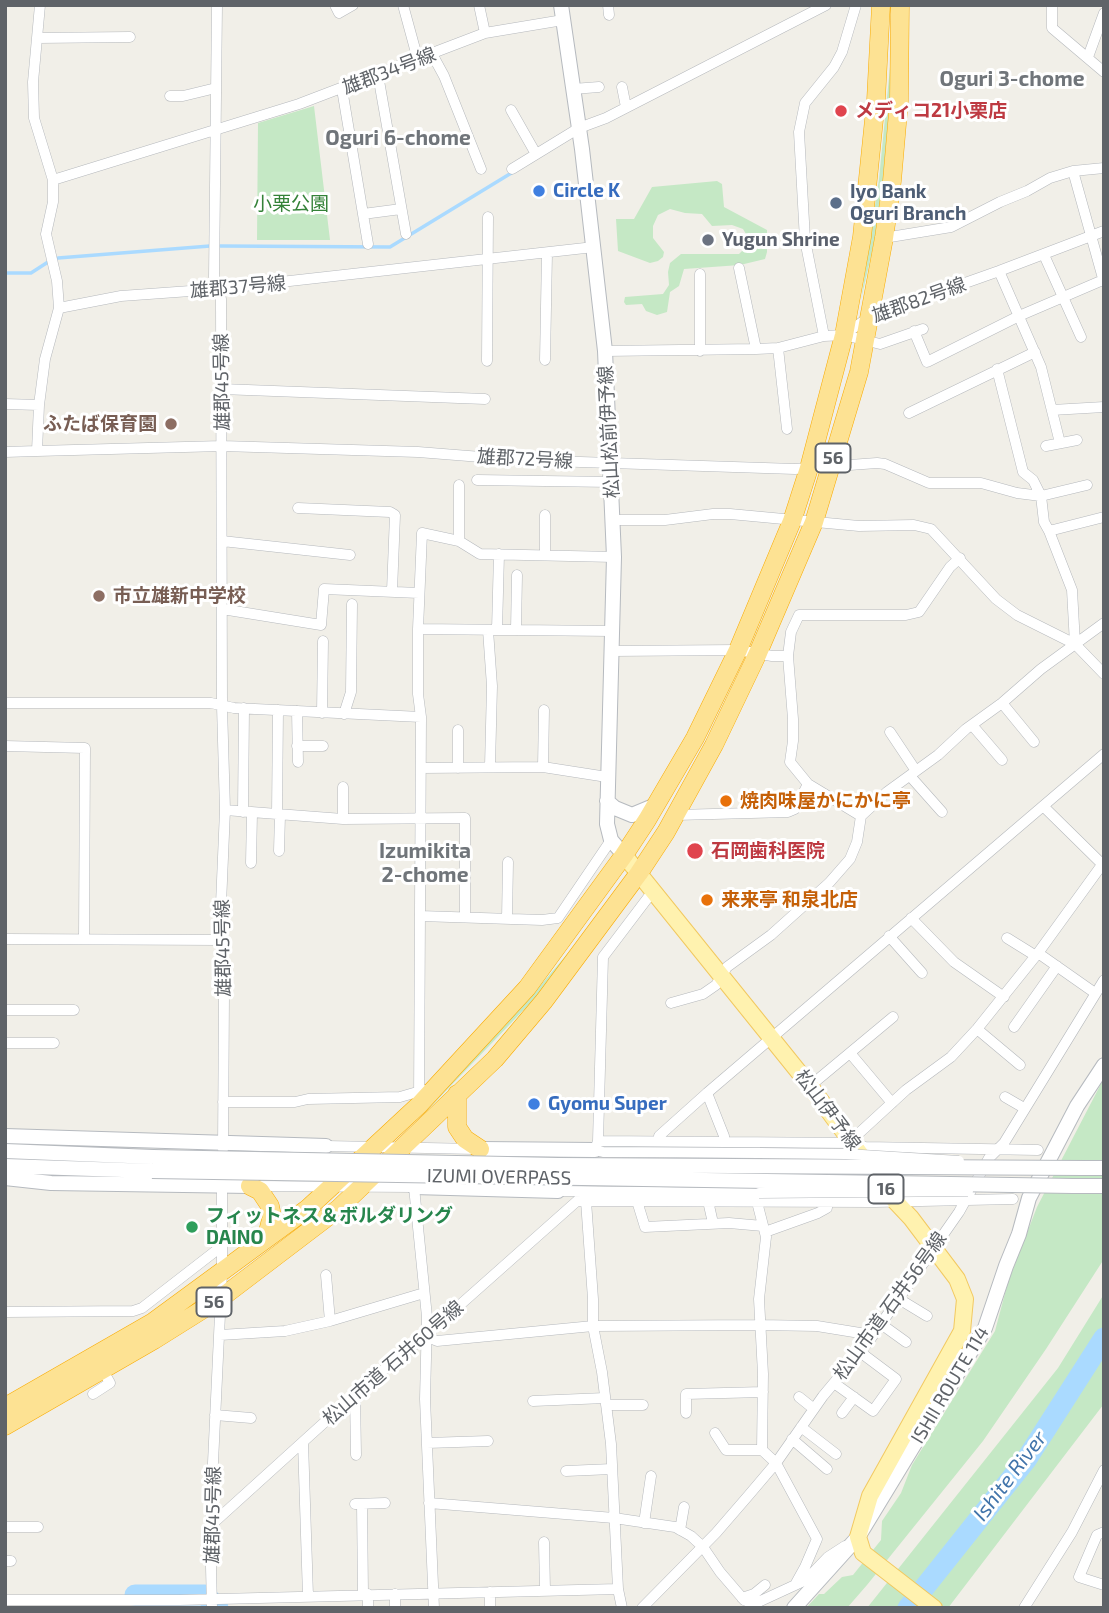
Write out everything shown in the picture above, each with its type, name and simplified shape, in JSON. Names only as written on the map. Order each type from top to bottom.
[{"type":"highway","name":"56","points":[[5,1426],[98,1363],[266,1239],[333,1185],[373,1147],[419,1098],[440,1082],[527,988],[624,855],[656,806],[695,738],[738,650],[792,521],[809,468],[844,335],[862,237],[880,54],[881,5]]},
{"type":"highway","name":"56","points":[[5,1407],[98,1363],[220,1298],[338,1209],[495,1059],[544,1001],[639,873],[676,815],[714,745],[758,653],[814,522],[831,467],[846,408],[859,372],[884,238],[899,101],[900,5]]},
{"type":"highway","points":[[457,1094],[457,1127],[465,1139],[480,1149]]},
{"type":"highway","points":[[250,1186],[260,1191],[270,1206],[272,1216],[266,1239]]},
{"type":"main road","name":"松山伊予線","points":[[624,855],[810,1086],[957,1279],[965,1299],[962,1331],[870,1496],[858,1537]]},
{"type":"main road","points":[[858,1537],[863,1553],[934,1608]]},
{"type":"street","points":[[5,452],[37,451],[45,359],[59,308],[57,281],[46,234],[53,202],[53,180],[34,118],[40,5]]},
{"type":"street","name":"雄郡45号線","points":[[212,1603],[210,1527],[222,1272],[221,892],[225,810],[222,706],[221,299],[214,278],[217,5]]},
{"type":"street","points":[[335,5],[339,13],[353,5]]},
{"type":"street","points":[[403,5],[418,60]]},
{"type":"street","points":[[480,5],[485,33]]},
{"type":"street","points":[[802,5],[810,13]]},
{"type":"street","points":[[512,169],[579,128],[589,126],[826,5]]},
{"type":"street","points":[[824,337],[805,240],[799,132],[805,103],[834,67],[842,51],[856,5]]},
{"type":"street","points":[[1052,5],[1052,27],[1104,72]]},
{"type":"street","name":"雄郡34号線","points":[[53,180],[342,89],[485,33],[562,12]]},
{"type":"street","name":"松山松前伊予線","points":[[562,12],[579,128],[605,351],[614,557],[607,777],[607,824],[611,840]]},
{"type":"street","points":[[1088,57],[1104,13]]},
{"type":"street","points":[[37,38],[130,37]]},
{"type":"street","points":[[432,54],[444,76],[481,169]]},
{"type":"street","points":[[377,75],[406,234]]},
{"type":"street","points":[[573,89],[599,86]]},
{"type":"street","points":[[622,86],[626,107]]},
{"type":"street","points":[[170,96],[183,96],[216,88]]},
{"type":"street","points":[[342,89],[368,244]]},
{"type":"street","points":[[511,110],[536,154]]},
{"type":"street","points":[[884,238],[951,227],[1050,178],[1073,171],[1104,168]]},
{"type":"street","points":[[605,351],[778,348],[844,335],[863,342],[880,344],[918,330],[927,362],[1019,316],[1103,281],[1073,171]]},
{"type":"street","points":[[363,214],[401,209]]},
{"type":"street","points":[[487,361],[490,260],[488,217]]},
{"type":"street","name":"雄郡82号線","points":[[844,335],[869,317],[1104,231]]},
{"type":"street","name":"雄郡37号線","points":[[59,308],[121,296],[218,289],[594,247]]},
{"type":"street","points":[[545,359],[547,253]]},
{"type":"street","points":[[1044,255],[1081,337]]},
{"type":"street","points":[[739,268],[755,349]]},
{"type":"street","points":[[999,271],[1035,352],[1060,443]]},
{"type":"street","points":[[700,274],[700,351]]},
{"type":"street","points":[[778,348],[788,429]]},
{"type":"street","points":[[909,413],[1035,352]]},
{"type":"street","points":[[997,369],[1023,472],[1033,480],[1041,496],[1044,522],[1072,590],[1075,644]]},
{"type":"street","points":[[221,389],[485,399]]},
{"type":"street","points":[[5,404],[39,405]]},
{"type":"street","points":[[1052,410],[1104,407]]},
{"type":"street","points":[[1046,446],[1077,440]]},
{"type":"street","name":"雄郡72号線","points":[[37,451],[222,446],[405,451],[519,460],[715,467],[809,468],[885,464],[929,482],[981,483],[1017,493],[1041,496]]},
{"type":"street","points":[[477,480],[611,482]]},
{"type":"street","points":[[458,485],[459,541]]},
{"type":"street","points":[[1041,496],[1087,485]]},
{"type":"street","points":[[298,508],[390,512],[395,515],[392,592]]},
{"type":"street","points":[[613,520],[665,520],[713,514],[859,526],[914,525],[931,529],[996,599],[1045,631],[1075,644],[1104,674]]},
{"type":"street","points":[[545,515],[545,555]]},
{"type":"street","points":[[1049,531],[1104,517]]},
{"type":"street","points":[[404,1094],[419,1098],[421,1075],[421,717],[418,694],[418,629],[422,533],[459,541],[480,554],[614,557]]},
{"type":"street","points":[[222,541],[350,555]]},
{"type":"street","points":[[490,766],[493,630],[499,554]]},
{"type":"street","points":[[861,816],[808,784],[790,762],[793,741],[788,656],[791,632],[799,615],[906,615],[919,612],[950,567],[960,558]]},
{"type":"street","points":[[516,630],[517,575]]},
{"type":"street","points":[[222,609],[321,625],[324,589],[419,593]]},
{"type":"street","points":[[344,714],[351,692],[352,604]]},
{"type":"street","points":[[671,1003],[703,994],[716,985],[730,964],[771,935],[830,883],[850,859],[857,842],[861,816],[887,792],[1002,704],[1041,669],[1104,623]]},
{"type":"street","points":[[418,629],[612,631]]},
{"type":"street","points":[[322,713],[323,641]]},
{"type":"street","points":[[611,651],[738,650],[788,656]]},
{"type":"street","points":[[5,703],[211,703],[244,708],[421,717]]},
{"type":"street","points":[[1002,704],[1034,742]]},
{"type":"street","points":[[244,708],[251,863]]},
{"type":"street","points":[[278,710],[279,851]]},
{"type":"street","points":[[542,767],[544,710]]},
{"type":"street","points":[[298,711],[298,762]]},
{"type":"street","points":[[972,725],[1002,760]]},
{"type":"street","points":[[458,730],[458,768]]},
{"type":"street","points":[[890,732],[913,774],[942,812]]},
{"type":"street","points":[[5,746],[85,748],[84,938]]},
{"type":"street","points":[[298,746],[323,746]]},
{"type":"street","points":[[659,1141],[659,1136],[707,1093],[1104,754]]},
{"type":"street","points":[[421,768],[542,767],[607,777]]},
{"type":"street","points":[[676,815],[788,812],[795,809],[808,784]]},
{"type":"street","points":[[343,788],[343,819]]},
{"type":"street","points":[[607,801],[615,808],[632,814],[656,806]]},
{"type":"street","points":[[853,1143],[857,1135],[906,1090],[951,1057],[977,1030],[1102,867],[1043,806]]},
{"type":"street","points":[[225,810],[343,819],[465,818],[465,917]]},
{"type":"street","points":[[420,916],[558,918],[611,840],[624,855]]},
{"type":"street","points":[[507,919],[508,862]]},
{"type":"street","points":[[653,891],[603,957],[596,1145],[603,1152],[846,1154],[966,1161],[998,1168]]},
{"type":"street","points":[[911,918],[954,962],[1004,997]]},
{"type":"street","points":[[889,936],[922,973]]},
{"type":"street","points":[[1007,938],[1057,966],[1095,993]]},
{"type":"street","points":[[5,939],[222,940]]},
{"type":"street","points":[[1014,1027],[1057,966]]},
{"type":"street","name":"松山市道 石井56号線","points":[[642,1608],[703,1547],[776,1463],[814,1409],[869,1341],[959,1212],[989,1158],[1000,1149],[1104,980]]},
{"type":"street","points":[[5,1010],[60,1005],[74,1010]]},
{"type":"street","points":[[810,1086],[893,1017]]},
{"type":"street","points":[[977,1030],[1020,1065]]},
{"type":"street","points":[[5,1043],[18,1038],[54,1043]]},
{"type":"street","points":[[850,1053],[892,1103]]},
{"type":"street","name":"ISHII ROUTE 114","points":[[794,1608],[858,1537],[985,1328],[1019,1234],[1028,1198],[1077,1106],[1104,1065]]},
{"type":"street","points":[[223,1102],[400,1097],[421,1075]]},
{"type":"street","points":[[707,1093],[724,1142]]},
{"type":"street","points":[[1005,1097],[1024,1108]]},
{"type":"street","points":[[5,1136],[402,1148],[480,1149],[659,1141],[853,1143],[865,1147],[1038,1150]]},
{"type":"street","points":[[774,1142],[774,1202]]},
{"type":"street","points":[[5,1151],[153,1164]]},
{"type":"street","points":[[5,1166],[153,1164]]},
{"type":"street","name":"IZUMI OVERPASS","points":[[153,1164],[846,1175]]},
{"type":"street","points":[[846,1175],[998,1168],[1104,1168]]},
{"type":"street","points":[[846,1175],[1021,1186],[1104,1186]]},
{"type":"street","points":[[5,1178],[51,1183],[333,1185],[558,1191],[758,1198],[774,1202],[1013,1199]]},
{"type":"street","points":[[622,1608],[618,1589],[606,1401],[593,1326],[593,1299],[581,1201],[708,1201],[994,1190],[1021,1186]]},
{"type":"street","points":[[414,1187],[427,1317],[427,1443],[435,1608]]},
{"type":"street","points":[[758,1198],[765,1250],[759,1325],[763,1392],[762,1450]]},
{"type":"street","name":"松山市道 石井60号線","points":[[210,1527],[355,1395],[581,1201]]},
{"type":"street","points":[[637,1201],[645,1227],[713,1223],[764,1229],[818,1213],[827,1208],[827,1202]]},
{"type":"street","points":[[708,1201],[713,1223]]},
{"type":"street","points":[[5,1312],[133,1311],[142,1308],[222,1246]]},
{"type":"street","points":[[326,1275],[330,1321]]},
{"type":"street","points":[[220,1335],[285,1331],[330,1321],[424,1293]]},
{"type":"street","points":[[899,1298],[927,1316]]},
{"type":"street","points":[[881,1324],[906,1342]]},
{"type":"street","points":[[425,1336],[437,1341],[593,1326],[759,1325],[817,1326],[860,1333],[869,1341]]},
{"type":"street","points":[[834,1383],[873,1411],[896,1379],[860,1352]]},
{"type":"street","points":[[93,1394],[110,1383],[98,1363]]},
{"type":"street","points":[[686,1413],[686,1394],[763,1392]]},
{"type":"street","points":[[355,1395],[356,1455]]},
{"type":"street","points":[[799,1397],[814,1409]]},
{"type":"street","points":[[842,1413],[854,1397]]},
{"type":"street","points":[[533,1401],[606,1401],[643,1405]]},
{"type":"street","points":[[215,1415],[251,1418]]},
{"type":"street","points":[[801,1427],[836,1454]]},
{"type":"street","points":[[715,1433],[726,1450],[762,1450],[776,1463],[817,1539],[794,1585]]},
{"type":"street","points":[[792,1439],[827,1469]]},
{"type":"street","points":[[427,1443],[488,1441]]},
{"type":"street","points":[[303,1442],[308,1596]]},
{"type":"street","points":[[566,1471],[612,1469]]},
{"type":"street","points":[[1024,1608],[1072,1532],[1104,1469]]},
{"type":"street","points":[[644,1523],[651,1476]]},
{"type":"street","points":[[1093,1493],[1104,1491]]},
{"type":"street","points":[[368,1608],[358,1504],[385,1503]]},
{"type":"street","points":[[429,1503],[614,1518],[675,1527],[703,1547],[742,1598],[754,1604],[806,1580],[828,1558],[858,1537]]},
{"type":"street","points":[[680,1530],[684,1507]]},
{"type":"street","points":[[5,1527],[38,1527]]},
{"type":"street","points":[[1104,1532],[1097,1535],[1079,1577],[1104,1585]]},
{"type":"street","points":[[544,1542],[545,1590]]},
{"type":"street","points":[[742,1598],[765,1586]]},
{"type":"street","points":[[16,1603],[212,1603],[365,1594],[618,1589]]},
{"type":"street","points":[[490,1592],[490,1608]]},
{"type":"street","points":[[396,1594],[396,1608]]},
{"type":"green space","points":[[893,5],[890,101],[883,179],[875,238],[861,300],[879,179]]},
{"type":"green space","name":"小栗公園","points":[[314,106],[330,240],[257,240],[258,123]]},
{"type":"green space","points":[[717,181],[722,184],[724,207],[767,230],[765,259],[740,265],[684,269],[679,286],[670,292],[667,312],[657,315],[646,311],[642,304],[626,305],[625,297],[663,294],[669,285],[670,263],[681,254],[739,254],[743,250],[746,234],[743,229],[732,225],[712,226],[702,214],[670,209],[658,215],[653,226],[653,238],[664,252],[663,257],[650,263],[618,251],[616,219],[634,219],[652,187]]},
{"type":"green space","points":[[580,939],[536,997],[419,1119],[533,994]]},
{"type":"green space","points":[[1104,1078],[1104,1259],[983,1441],[867,1585],[847,1608],[806,1608],[819,1594],[824,1594],[842,1577],[853,1575],[881,1540],[882,1521],[901,1493],[912,1465],[995,1331],[1008,1282],[1037,1207]]},
{"type":"green space","points":[[1104,1294],[1104,1404],[948,1608],[867,1608],[1058,1368]]},
{"type":"waterway","points":[[220,246],[390,247],[513,172]]},
{"type":"waterway","points":[[58,258],[210,246]]},
{"type":"waterway","points":[[5,273],[31,273],[48,262]]},
{"type":"waterway","name":"Ishite River","points":[[908,1608],[1026,1460],[1104,1338]]},
{"type":"waterway","points":[[135,1595],[205,1595],[218,1608]]},
{"type":"place","name":"メディコ21小栗店","points":[[841,111]]},
{"type":"place","name":"Circle K","points":[[539,191]]},
{"type":"place","name":"Iyo Bank Oguri Branch","points":[[836,203]]},
{"type":"place","name":"Yugun Shrine","points":[[708,240]]},
{"type":"place","name":"ふたば保育園","points":[[171,424]]},
{"type":"place","name":"市立雄新中学校","points":[[99,596]]},
{"type":"place","name":"焼肉味屋かにかに亭","points":[[726,801]]},
{"type":"place","name":"石岡歯科医院","points":[[695,851]]},
{"type":"place","name":"来来亭 和泉北店","points":[[707,900]]},
{"type":"place","name":"Gyomu Super","points":[[534,1104]]},
{"type":"place","name":"フィットネス＆ボルダリング DAINO","points":[[192,1227]]},
{"type":"district","name":"Oguri 3-chome","points":[[1012,79]]},
{"type":"district","name":"Oguri 6-chome","points":[[398,138]]},
{"type":"district","name":"Izumikita 2-chome","points":[[425,863]]}]
